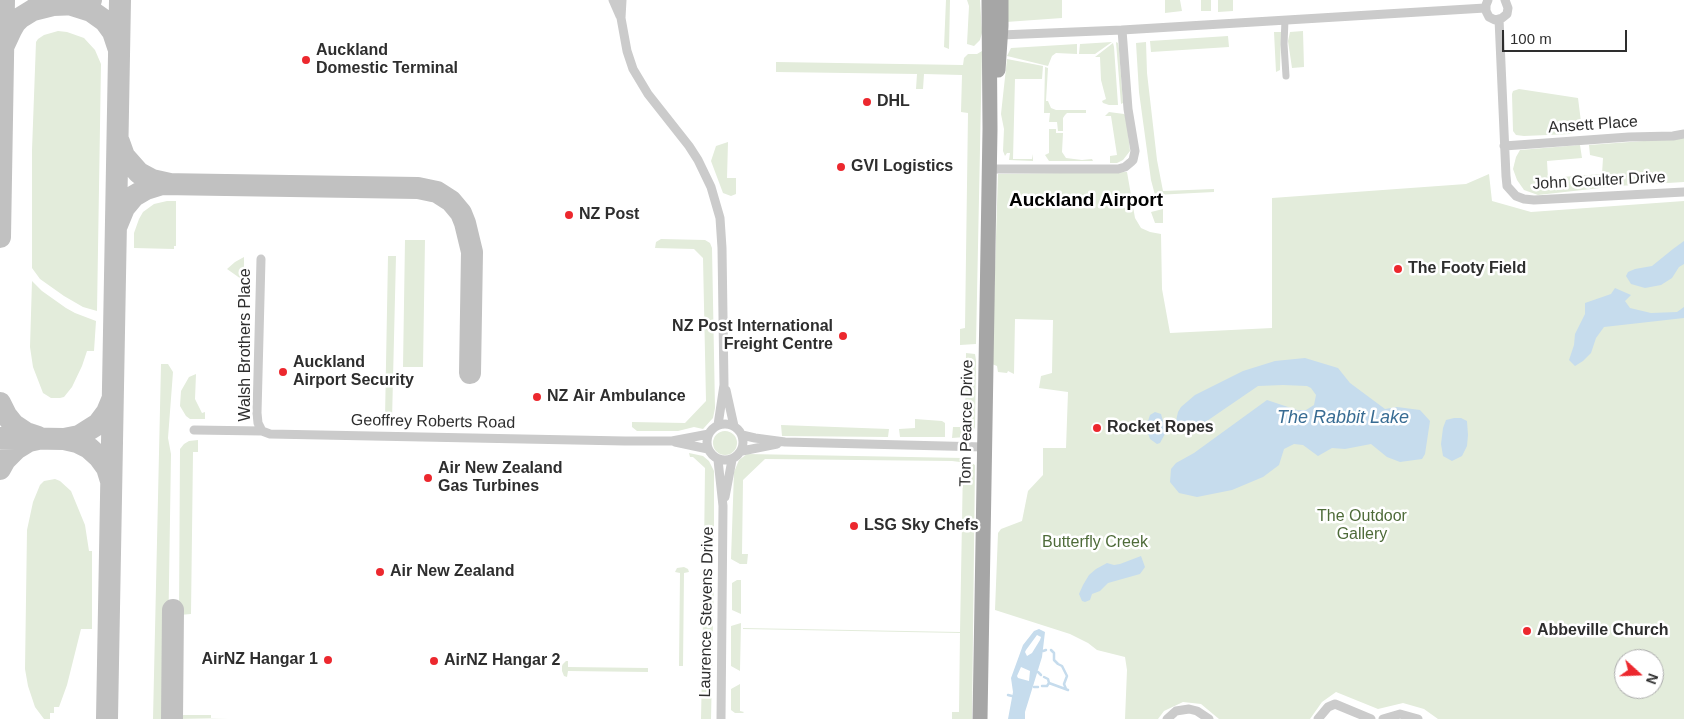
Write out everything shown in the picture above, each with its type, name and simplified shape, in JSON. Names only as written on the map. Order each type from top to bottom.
[{"type":"main road","name":"Tom Pearce Drive","points":[[980,719],[990,128],[988,0]]},
{"type":"main road","name":"Tom Pearce Drive","points":[[990,128],[1000,55],[1001,0]]},
{"type":"street","points":[[613,0],[621,18]]},
{"type":"street","points":[[622,0],[621,18],[627,51],[633,69],[648,94],[698,160],[711,187],[720,218],[724,385],[718,425],[709,434],[707,439],[708,449],[718,460],[725,461],[732,460],[742,451],[784,442]]},
{"type":"street","name":"John Goulter Drive","points":[[1505,0],[1508,4],[1508,11],[1499,20],[1504,146],[1508,186],[1516,196],[1534,200],[1684,192]]},
{"type":"street","points":[[1001,35],[1285,20],[1487,4],[1489,17],[1499,20]]},
{"type":"street","points":[[1285,20],[1286,76]]},
{"type":"street","points":[[989,169],[1118,170],[1125,168],[1131,162],[1135,151],[1128,109],[1122,30]]},
{"type":"street","name":"Ansett Place","points":[[1504,146],[1684,134]]},
{"type":"street","name":"Walsh Brothers Place","points":[[261,259],[257,413],[258,423],[262,431]]},
{"type":"street","points":[[724,385],[734,426],[742,435],[744,442],[742,451]]},
{"type":"street","points":[[718,425],[734,426]]},
{"type":"street","name":"Geoffrey Roberts Road","points":[[194,430],[262,431],[270,434],[672,441],[708,449]]},
{"type":"street","name":"Geoffrey Roberts Road","points":[[672,441],[709,434]]},
{"type":"street","points":[[742,435],[784,442],[984,447]]},
{"type":"street","name":"Laurence Stevens Drive","points":[[718,460],[723,506],[720,719]]},
{"type":"street","name":"Laurence Stevens Drive","points":[[723,506],[732,460]]},
{"type":"street","points":[[1318,719],[1328,707],[1334,704],[1371,719]]},
{"type":"street","points":[[1167,719],[1174,712],[1189,709],[1197,711],[1209,719]]},
{"type":"street","points":[[1383,719],[1400,714],[1418,719]]},
{"type":"green space","points":[[946,0],[950,0],[949,49],[944,47]]},
{"type":"green space","points":[[967,0],[980,0],[982,33],[980,40],[974,46],[967,44],[969,6]]},
{"type":"green space","points":[[1006,0],[1062,0],[1062,18],[1006,22]]},
{"type":"green space","points":[[1165,0],[1180,0],[1182,11],[1165,13]]},
{"type":"green space","points":[[1201,0],[1211,0],[1211,11],[1201,11]]},
{"type":"green space","points":[[1218,0],[1233,0],[1233,11],[1218,12]]},
{"type":"green space","points":[[58,31],[84,38],[95,50],[101,64],[97,311],[83,307],[64,296],[40,279],[32,268],[32,150],[36,42],[44,35]]},
{"type":"green space","points":[[1303,31],[1304,67],[1292,68],[1288,41],[1290,32]]},
{"type":"green space","points":[[1274,32],[1281,32],[1280,70],[1276,72]]},
{"type":"green space","points":[[1228,36],[1229,47],[1151,52],[1150,41]]},
{"type":"green space","points":[[1112,42],[1095,54],[1079,54],[1080,44]]},
{"type":"green space","points":[[1116,42],[1119,49],[1123,103],[1121,104]]},
{"type":"green space","points":[[1146,42],[1147,73],[1157,160],[1163,191],[1214,189],[1214,192],[1155,195],[1151,180],[1139,92],[1136,43]]},
{"type":"green space","points":[[1113,43],[1118,105],[1109,105],[1102,101],[1106,99],[1101,80],[1100,57],[1095,57]]},
{"type":"green space","points":[[1077,44],[1077,54],[1056,53],[1052,56],[1048,66],[1007,56],[1011,48]]},
{"type":"green space","points":[[982,51],[976,344],[960,345],[960,329],[965,328],[968,113],[961,112],[962,75],[924,74],[923,89],[916,89],[917,74],[776,72],[776,62],[963,65],[964,58],[968,54],[977,54]]},
{"type":"green space","points":[[1007,59],[1043,66],[1042,79],[1015,79],[1013,159],[1032,159],[1033,154],[1033,161],[1009,160],[1010,153],[1007,153],[1005,156],[1003,151],[1004,129],[1001,114]]},
{"type":"green space","points":[[1045,67],[1048,68],[1046,101],[1048,101],[1051,108],[1056,110],[1086,110],[1086,113],[1067,113],[1063,118],[1063,131],[1058,131],[1057,122],[1049,122],[1050,113],[1044,113]]},
{"type":"green space","points":[[1519,89],[1578,98],[1581,122],[1579,128],[1571,134],[1516,135],[1513,131],[1512,94],[1513,91]]},
{"type":"green space","points":[[1109,112],[1126,116],[1130,151],[1123,160],[1117,163],[1110,163],[1110,156],[1117,155],[1111,116],[1105,116]]},
{"type":"green space","points":[[1049,129],[1056,129],[1056,133],[1063,133],[1062,152],[1066,158],[1092,159],[1093,161],[1049,161],[1045,155],[1049,153]]},
{"type":"green space","points":[[1684,138],[1684,182],[1618,186],[1538,195],[1524,190],[1517,180],[1513,169],[1520,150],[1580,145],[1582,158],[1547,161],[1548,178],[1602,174],[1603,158],[1590,155],[1589,145]]},
{"type":"green space","points":[[728,142],[727,178],[736,178],[736,194],[731,196],[723,193],[711,161],[716,146]]},
{"type":"green space","points":[[1127,172],[1135,218],[1141,228],[1161,234],[1162,289],[1170,333],[1272,328],[1272,198],[1466,184],[1489,174],[1492,201],[1531,212],[1684,201],[1684,719],[1438,719],[1424,709],[1403,703],[1378,709],[1336,692],[1322,702],[1310,719],[1219,719],[1201,704],[1183,702],[1164,711],[1158,719],[1125,719],[1127,670],[1125,657],[1097,650],[1070,634],[995,610],[998,533],[1001,529],[1022,521],[1028,491],[1043,475],[1043,448],[1066,448],[1068,392],[1039,388],[1041,376],[1052,373],[1053,320],[1015,319],[1014,374],[1008,371],[1007,373],[998,372],[997,366],[992,364],[998,174]]},
{"type":"green space","points":[[176,201],[176,246],[174,246],[174,249],[134,248],[134,233],[143,212],[154,204]]},
{"type":"green space","points":[[1163,209],[1163,223],[1155,223],[1151,212]]},
{"type":"green space","points":[[661,239],[705,240],[710,243],[712,248],[715,408],[713,418],[703,429],[694,427],[678,431],[637,431],[632,427],[632,422],[685,423],[706,401],[703,258],[694,249],[655,248],[656,242]]},
{"type":"green space","points":[[405,240],[425,240],[423,367],[403,367]]},
{"type":"green space","points":[[388,256],[396,256],[392,420],[385,418]]},
{"type":"green space","points":[[244,257],[244,281],[227,269]]},
{"type":"green space","points":[[32,281],[42,291],[66,308],[96,321],[94,351],[87,351],[72,387],[64,397],[51,398],[43,393],[33,367],[30,347]]},
{"type":"green space","points":[[966,353],[975,354],[976,360],[975,427],[972,434],[965,437],[952,438],[953,427],[960,427],[965,421]]},
{"type":"green space","points":[[161,364],[168,364],[173,372],[168,438],[171,454],[167,719],[153,719]]},
{"type":"green space","points":[[196,374],[195,399],[202,413],[205,412],[205,419],[190,419],[180,406],[181,391],[189,377]]},
{"type":"green space","points":[[915,419],[942,421],[945,423],[945,437],[900,437],[899,429],[915,428]]},
{"type":"green space","points":[[781,425],[889,429],[888,437],[782,436]]},
{"type":"green space","points":[[725,431],[734,434],[737,443],[734,452],[725,455],[716,452],[713,443],[716,434]]},
{"type":"green space","points":[[198,440],[198,452],[193,452],[191,614],[179,615],[180,449],[189,441]]},
{"type":"green space","points":[[689,453],[703,456],[709,461],[714,471],[714,550],[704,551],[705,468],[693,457],[690,457]]},
{"type":"green space","points":[[747,454],[964,458],[975,465],[972,719],[952,719],[952,712],[959,712],[960,633],[743,629],[960,632],[963,465],[960,462],[952,461],[765,459],[743,480],[742,554],[748,554],[747,564],[740,564],[731,559],[734,472],[739,460]]},
{"type":"green space","points":[[55,479],[71,491],[85,525],[89,551],[92,551],[92,629],[81,629],[67,685],[59,707],[54,707],[54,713],[50,713],[50,719],[44,719],[35,707],[25,669],[27,530],[33,502],[40,485],[44,481]]},
{"type":"green space","points":[[684,567],[689,572],[684,573],[683,666],[679,666],[680,573],[675,572],[677,568]]},
{"type":"green space","points":[[709,567],[713,570],[714,577],[711,719],[701,719],[704,568]]},
{"type":"green space","points":[[741,580],[741,614],[732,610],[732,583]]},
{"type":"green space","points":[[741,623],[740,671],[731,666],[731,626]]},
{"type":"green space","points":[[568,661],[568,667],[648,668],[648,672],[568,671],[567,677],[564,676],[562,671],[562,665]]},
{"type":"green space","points":[[740,684],[740,711],[744,712],[735,713],[731,710],[731,689]]},
{"type":"green space","points":[[176,715],[211,715],[211,718],[229,718],[176,719]]},
{"type":"water","points":[[1684,241],[1684,264],[1679,267],[1672,278],[1661,285],[1645,288],[1631,284],[1626,276],[1628,272],[1652,266]]},
{"type":"water","points":[[1615,288],[1631,295],[1625,301],[1630,308],[1651,313],[1677,312],[1684,307],[1684,318],[1604,327],[1596,338],[1591,353],[1575,366],[1569,360],[1575,334],[1585,314],[1585,303],[1611,294]]},
{"type":"water","name":"The Rabbit Lake","points":[[1305,358],[1338,368],[1350,383],[1385,409],[1397,407],[1420,410],[1430,421],[1425,454],[1422,459],[1400,462],[1387,457],[1371,444],[1345,449],[1332,448],[1318,456],[1303,445],[1294,444],[1284,449],[1279,465],[1263,477],[1232,490],[1197,497],[1179,493],[1170,482],[1171,469],[1176,463],[1194,453],[1267,400],[1297,410],[1306,410],[1314,405],[1316,395],[1307,386],[1258,386],[1201,425],[1191,428],[1180,426],[1176,421],[1181,407],[1195,395],[1243,371],[1275,361]]},
{"type":"water","points":[[1155,412],[1161,414],[1166,432],[1160,443],[1157,444],[1150,439],[1146,427],[1150,415]]},
{"type":"water","points":[[1461,418],[1467,421],[1468,435],[1467,446],[1462,456],[1452,461],[1443,456],[1441,444],[1446,420]]},
{"type":"water","points":[[1141,556],[1145,567],[1140,574],[1108,583],[1100,591],[1092,594],[1090,600],[1082,601],[1079,594],[1089,575],[1096,569],[1107,563],[1120,564]]},
{"type":"water","points":[[1039,629],[1045,632],[1042,657],[1025,712],[1025,719],[1008,719],[1013,692],[1011,678],[1023,645],[1034,631]],"holes":[[[1037,635],[1041,637],[1040,640],[1032,653],[1027,656],[1025,652]],[[1021,667],[1030,671],[1029,681],[1018,678]]]},
{"type":"waterway","points":[[1051,650],[1054,653],[1054,660],[1062,666],[1067,676],[1064,684],[1066,689]]},
{"type":"waterway","points":[[1038,672],[1041,675]]},
{"type":"waterway","points":[[1044,677],[1048,679],[1049,683]]},
{"type":"waterway","points":[[1042,686],[1047,686],[1049,683],[1068,690]]},
{"type":"waterway","points":[[1008,695],[1012,696]]},
{"type":"taxiway","points":[[0,237],[4,0]]},
{"type":"taxiway","points":[[4,45],[15,23],[33,10],[53,5],[79,4],[91,0]]},
{"type":"taxiway","points":[[107,719],[120,0]]},
{"type":"taxiway","points":[[72,5],[91,11],[105,21],[113,32],[118,47]]},
{"type":"taxiway","points":[[119,142],[124,156],[139,173],[152,180],[170,184]]},
{"type":"taxiway","points":[[117,225],[124,208],[134,196],[146,189],[162,184],[418,188],[437,192],[451,201],[461,213],[472,252],[470,373]]},
{"type":"taxiway","points":[[64,439],[79,436],[98,424],[107,412],[112,400]]},
{"type":"taxiway","points":[[0,403],[14,425],[26,433],[38,437]]},
{"type":"taxiway","points":[[0,438],[64,439],[77,442],[89,448],[99,457],[107,468],[111,481]]},
{"type":"taxiway","points":[[0,469],[5,460],[16,449],[29,441],[38,439]]},
{"type":"taxiway","points":[[172,719],[173,610]]},
{"type":"place","name":"Auckland Domestic Terminal","points":[[306,60]]},
{"type":"place","name":"DHL","points":[[867,102]]},
{"type":"place","name":"GVI Logistics","points":[[841,167]]},
{"type":"place","name":"NZ Post","points":[[569,215]]},
{"type":"place","name":"The Footy Field","points":[[1398,269]]},
{"type":"place","name":"NZ Post International Freight Centre","points":[[843,336]]},
{"type":"place","name":"Auckland Airport Security","points":[[283,372]]},
{"type":"place","name":"NZ Air Ambulance","points":[[537,397]]},
{"type":"place","name":"Rocket Ropes","points":[[1097,428]]},
{"type":"place","name":"Air New Zealand Gas Turbines","points":[[428,478]]},
{"type":"place","name":"LSG Sky Chefs","points":[[854,526]]},
{"type":"place","name":"Air New Zealand","points":[[380,572]]},
{"type":"place","name":"Abbeville Church","points":[[1527,631]]},
{"type":"place","name":"AirNZ Hangar 1","points":[[328,660]]},
{"type":"place","name":"AirNZ Hangar 2","points":[[434,661]]},
{"type":"district","name":"Auckland Airport","points":[[1086,201]]},
{"type":"park label","name":"The Outdoor Gallery","points":[[1362,526]]},
{"type":"park label","name":"Butterfly Creek","points":[[1095,543]]}]
